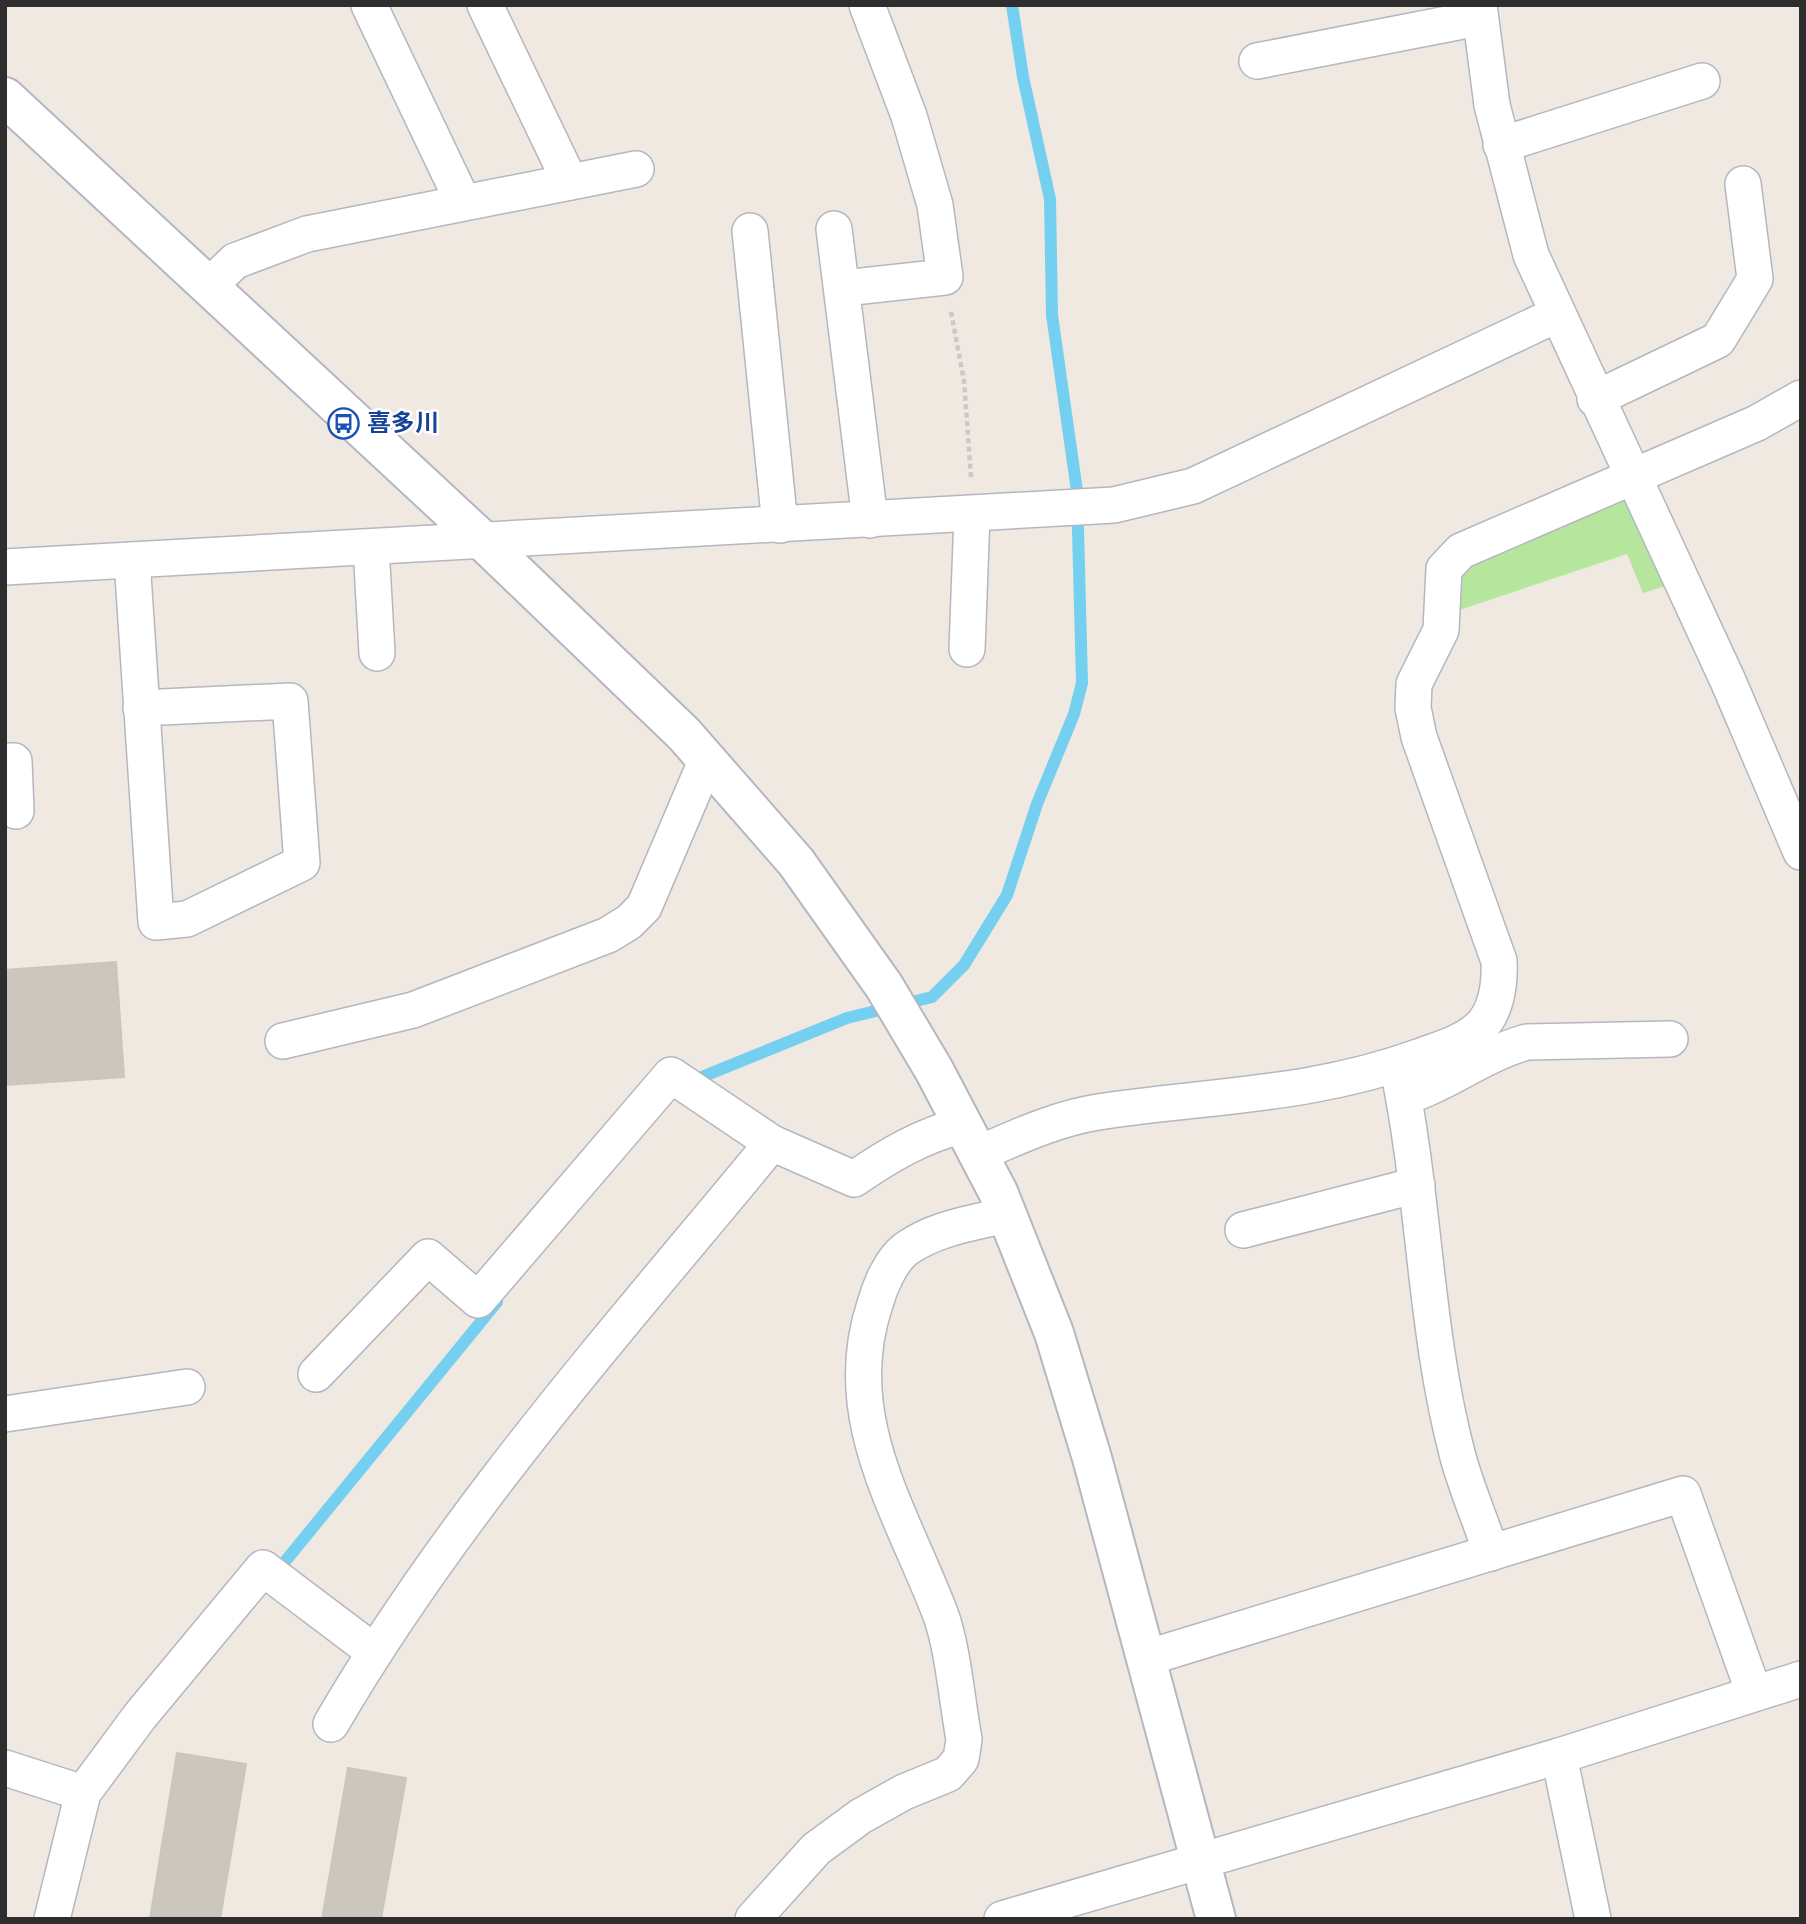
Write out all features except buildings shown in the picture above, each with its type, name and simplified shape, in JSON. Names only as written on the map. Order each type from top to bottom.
[{"type":"street","points":[[369,5],[463,202]]},
{"type":"street","points":[[485,5],[570,182]]},
{"type":"street","points":[[844,288],[945,277],[935,205],[909,117],[867,5]]},
{"type":"street","points":[[1257,61],[1479,11],[1501,145],[1531,256],[1556,315],[1728,681],[1801,852]]},
{"type":"street","points":[[1501,145],[1702,81]]},
{"type":"street","points":[[5,97],[482,540],[707,759],[796,862],[847,930],[891,998],[970,1140],[1006,1215],[1054,1333],[1092,1458],[1216,1919]]},
{"type":"street","points":[[209,286],[235,261],[307,234],[636,169]]},
{"type":"street","points":[[1595,399],[1718,340],[1755,279],[1743,184]]},
{"type":"street","points":[[834,229],[844,288],[870,520]]},
{"type":"street","points":[[750,231],[780,525]]},
{"type":"street","points":[[5,567],[1078,509],[1154,498],[1193,486],[1556,315]]},
{"type":"street","points":[[1468,1052],[1494,1004],[1500,984],[1499,961],[1419,737],[1413,708],[1414,684],[1441,629],[1444,569],[1461,551],[1757,423],[1801,398]]},
{"type":"street","points":[[967,649],[972,515]]},
{"type":"street","points":[[370,547],[377,653]]},
{"type":"street","points":[[132,560],[141,708],[156,922],[187,919],[302,863],[290,701],[141,708]]},
{"type":"street","points":[[283,1041],[413,1010],[608,935],[629,922],[644,907],[707,759]]},
{"type":"street","points":[[5,761],[14,761],[16,811]]},
{"type":"street","points":[[316,1374],[428,1257],[478,1300],[671,1075],[772,1143],[854,1179],[895,1151],[929,1134],[970,1140],[1095,1113],[1295,1090],[1370,1074],[1400,1081],[1468,1052],[1507,1048],[1527,1042],[1670,1039]]},
{"type":"street","points":[[1400,1081],[1417,1185],[1438,1351],[1458,1457],[1492,1553]]},
{"type":"street","points":[[331,1724],[373,1651],[506,1466],[772,1143]]},
{"type":"street","points":[[1243,1230],[1417,1185]]},
{"type":"street","points":[[753,1919],[816,1849],[861,1816],[904,1792],[948,1774],[961,1759],[964,1739],[941,1617],[878,1467],[864,1416],[862,1366],[869,1319],[881,1284],[904,1250],[940,1231],[1006,1215]]},
{"type":"street","points":[[5,1414],[187,1387]]},
{"type":"street","points":[[1146,1658],[1683,1494],[1754,1693]]},
{"type":"street","points":[[52,1919],[83,1793],[140,1716],[263,1568],[373,1651]]},
{"type":"street","points":[[1002,1919],[1559,1756],[1801,1679]]},
{"type":"street","points":[[1559,1756],[1593,1919]]},
{"type":"street","points":[[5,1768],[83,1793]]},
{"type":"path","points":[[945,277],[964,381],[972,515]]},
{"type":"green space","points":[[1632,477],[1678,582],[1643,593],[1627,554],[1441,616],[1444,569]]},
{"type":"waterway","points":[[687,1083],[847,1018],[932,997],[964,965],[1007,895],[1037,804],[1074,714],[1082,683],[1077,491],[1052,315],[1050,199],[1023,77],[1012,5]]},
{"type":"waterway","points":[[274,1575],[497,1302]]},
{"type":"place","name":"喜多川","points":[[344,423]]}]
